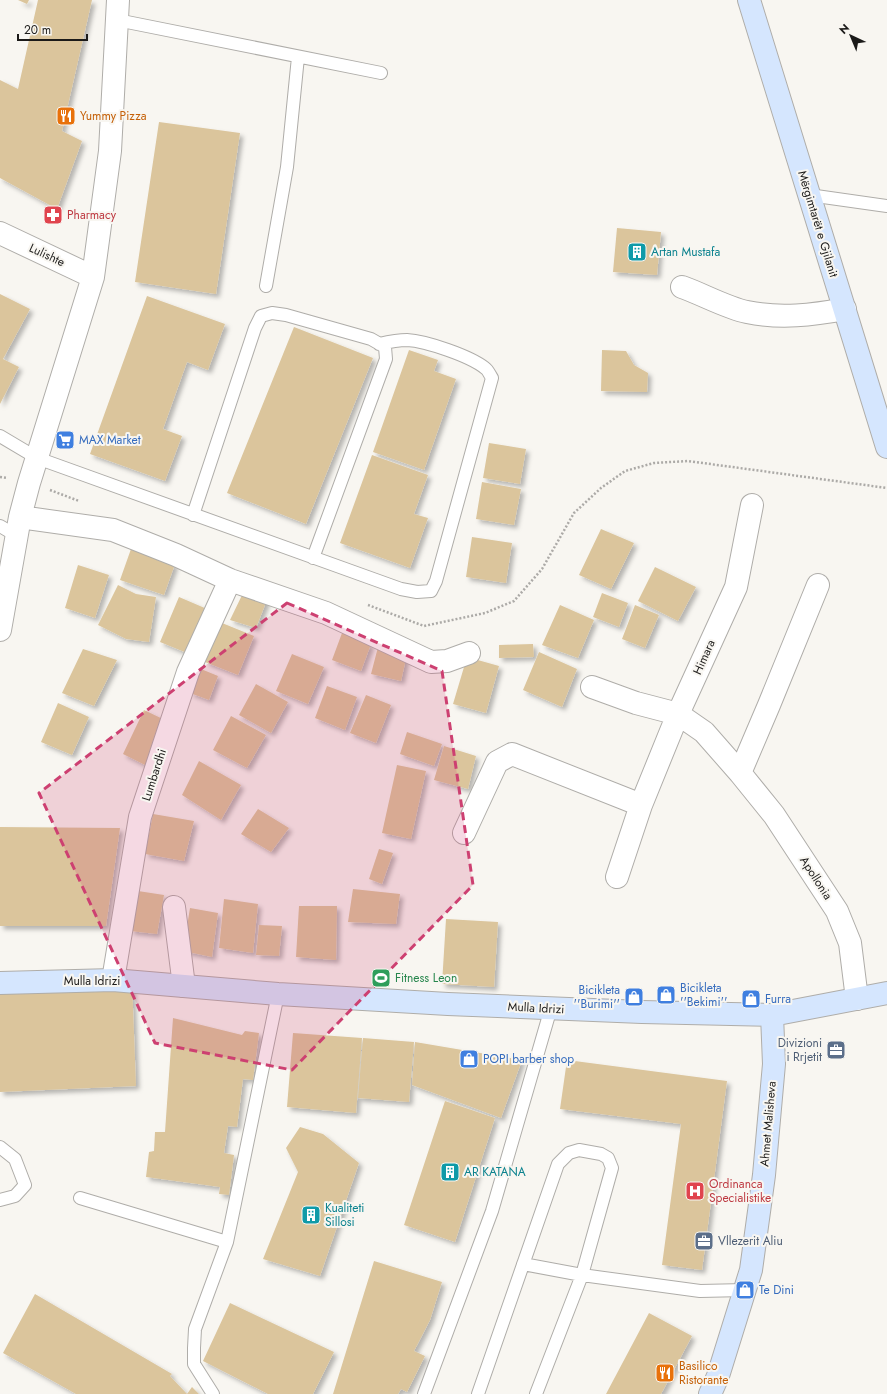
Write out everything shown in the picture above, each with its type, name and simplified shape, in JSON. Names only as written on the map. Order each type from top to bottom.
[{"type":"street","name":"Mërgimtarët e Gjilanit","points":[[749,0],[887,447]]},
{"type":"street","points":[[0,630],[15,522],[29,483],[93,276],[110,151],[117,10]]},
{"type":"street","name":"Lulishte","points":[[0,233],[93,276]]},
{"type":"street","points":[[682,287],[747,312],[780,316],[816,314],[845,309]]},
{"type":"street","name":"Himara","points":[[617,877],[641,805],[678,714],[736,587],[752,504]]},
{"type":"street","points":[[15,522],[113,530],[176,555],[230,580],[326,612],[431,662],[447,661],[469,653]]},
{"type":"street","name":"Lumbardhi","points":[[113,980],[140,817],[188,672],[230,580]]},
{"type":"street","points":[[740,773],[818,585]]},
{"type":"street","points":[[592,687],[636,703],[678,714]]},
{"type":"street","name":"Apollonia","points":[[678,714],[704,732],[740,773],[774,815],[837,910],[850,943],[857,999]]},
{"type":"street","points":[[464,833],[497,762],[512,754],[641,805]]},
{"type":"street","points":[[174,907],[184,986]]},
{"type":"street","name":"Mulla Idrizi","points":[[0,983],[113,980],[278,994],[642,1012],[772,1015],[887,993]]},
{"type":"street","name":"Ahmet Malisheva","points":[[710,1394],[718,1376],[751,1270],[764,1175],[774,1064],[772,1015]]},
{"type":"lane","points":[[117,10],[298,57],[381,73]]},
{"type":"lane","points":[[266,286],[287,167],[298,57]]},
{"type":"lane","points":[[809,195],[887,206]]},
{"type":"lane","points":[[193,515],[255,328],[261,316],[272,313],[286,315],[370,339],[385,347],[386,359],[313,558]]},
{"type":"lane","points":[[0,436],[36,458],[193,515],[401,589],[417,592],[431,591],[436,581],[492,378],[486,368],[430,344],[406,340],[379,344]]},
{"type":"lane","points":[[213,1394],[194,1364],[195,1329],[227,1242],[278,994]]},
{"type":"lane","points":[[424,1394],[492,1211],[551,1008]]},
{"type":"lane","points":[[0,1147],[14,1159],[25,1185],[15,1196],[0,1200]]},
{"type":"lane","points":[[478,1394],[558,1164],[569,1153],[579,1150],[601,1154],[608,1158],[612,1168],[582,1275],[536,1394]]},
{"type":"lane","points":[[80,1198],[227,1242]]},
{"type":"lane","points":[[523,1264],[582,1275],[700,1291],[745,1290]]},
{"type":"path","points":[[424,626],[485,613],[514,601],[542,569],[574,513],[601,488],[625,472],[654,463],[688,461],[887,488]]},
{"type":"highlighted area","points":[[287,603],[442,671],[473,885],[292,1070],[155,1043],[39,793]]},
{"type":"building","points":[[18,0],[29,0],[27,4]]},
{"type":"building","points":[[38,0],[92,0],[62,131],[82,141],[57,209],[0,178],[0,80],[18,89]]},
{"type":"building","points":[[159,122],[240,133],[216,294],[135,282]]},
{"type":"building","name":"Artan Mustafa","points":[[617,228],[661,232],[657,275],[613,272]]},
{"type":"building","points":[[0,294],[30,309],[3,359],[19,367],[0,404]]},
{"type":"building","points":[[147,296],[225,324],[208,370],[187,362],[163,429],[182,436],[165,481],[90,454]]},
{"type":"building","points":[[294,327],[373,358],[306,524],[227,493]]},
{"type":"building","points":[[409,350],[438,360],[434,371],[456,379],[424,470],[373,452]]},
{"type":"building","points":[[602,350],[626,351],[634,365],[648,373],[647,392],[601,391]]},
{"type":"building","points":[[489,443],[526,449],[520,484],[483,478]]},
{"type":"building","points":[[372,455],[428,475],[414,514],[428,518],[410,568],[340,543]]},
{"type":"building","points":[[482,482],[521,489],[514,525],[476,519]]},
{"type":"building","points":[[601,529],[634,543],[611,589],[579,575]]},
{"type":"building","points":[[472,537],[512,543],[506,583],[466,577]]},
{"type":"building","points":[[131,549],[175,564],[164,595],[120,580]]},
{"type":"building","points":[[78,565],[109,575],[95,618],[65,608]]},
{"type":"building","points":[[655,567],[696,587],[678,621],[638,601]]},
{"type":"building","points":[[118,585],[136,594],[156,597],[149,642],[126,639],[98,625]]},
{"type":"building","points":[[244,591],[268,597],[256,628],[230,620]]},
{"type":"building","points":[[602,593],[628,603],[619,627],[593,617]]},
{"type":"building","points":[[179,597],[207,609],[187,653],[160,642]]},
{"type":"building","points":[[560,605],[594,620],[578,658],[542,645]]},
{"type":"building","points":[[635,605],[659,615],[645,648],[622,639]]},
{"type":"building","points":[[222,623],[254,636],[238,675],[205,662]]},
{"type":"building","points":[[342,633],[371,644],[361,671],[332,660]]},
{"type":"building","points":[[533,644],[534,657],[499,658],[499,645]]},
{"type":"building","points":[[378,647],[407,654],[401,681],[371,674]]},
{"type":"building","points":[[83,649],[117,660],[94,706],[62,693]]},
{"type":"building","points":[[539,652],[577,669],[562,707],[523,690]]},
{"type":"building","points":[[292,654],[324,667],[308,704],[276,691]]},
{"type":"building","points":[[467,657],[499,666],[486,713],[453,704]]},
{"type":"building","points":[[201,669],[218,676],[209,700],[190,693]]},
{"type":"building","points":[[256,684],[288,702],[271,733],[239,715]]},
{"type":"building","points":[[327,686],[357,697],[345,730],[315,718]]},
{"type":"building","points":[[366,695],[391,705],[376,743],[350,733]]},
{"type":"building","points":[[58,703],[89,717],[72,755],[41,742]]},
{"type":"building","points":[[144,710],[167,721],[149,767],[123,754]]},
{"type":"building","points":[[231,716],[266,735],[247,768],[213,750]]},
{"type":"building","points":[[407,732],[442,744],[434,766],[400,754]]},
{"type":"building","points":[[444,746],[476,756],[468,789],[434,780]]},
{"type":"building","points":[[199,761],[241,785],[221,820],[182,795]]},
{"type":"building","points":[[397,765],[426,771],[411,839],[382,833]]},
{"type":"building","points":[[258,809],[289,828],[271,852],[241,834]]},
{"type":"building","points":[[153,814],[194,821],[184,861],[145,854]]},
{"type":"building","points":[[0,827],[120,828],[106,926],[0,926]]},
{"type":"building","points":[[379,849],[393,853],[382,884],[369,879]]},
{"type":"building","points":[[353,889],[400,894],[396,924],[348,922]]},
{"type":"building","points":[[138,891],[164,895],[157,934],[130,931]]},
{"type":"building","points":[[224,899],[258,904],[253,953],[219,948]]},
{"type":"building","points":[[299,906],[337,906],[336,960],[296,957]]},
{"type":"building","points":[[190,908],[218,913],[212,957],[183,951]]},
{"type":"building","points":[[446,919],[498,922],[494,987],[442,984]]},
{"type":"building","points":[[259,925],[282,926],[279,956],[256,955]]},
{"type":"building","points":[[132,982],[136,1086],[0,1092],[0,988]]},
{"type":"building","points":[[173,1018],[242,1035],[245,1031],[259,1033],[253,1080],[243,1079],[237,1127],[228,1126],[224,1153],[234,1155],[229,1195],[219,1194],[220,1187],[146,1177],[149,1152],[154,1151],[155,1132],[165,1132]]},
{"type":"building","points":[[293,1033],[362,1038],[356,1113],[287,1107]]},
{"type":"building","points":[[363,1038],[414,1042],[409,1102],[358,1098]]},
{"type":"building","points":[[415,1042],[522,1060],[501,1118],[412,1085]]},
{"type":"building","points":[[567,1060],[727,1081],[702,1270],[662,1265],[681,1124],[560,1109]]},
{"type":"building","name":"AR KATANA","points":[[445,1101],[495,1118],[455,1242],[404,1225]]},
{"type":"building","name":"Kualiteti Sillosi","points":[[300,1127],[323,1134],[359,1163],[320,1276],[263,1259],[298,1172],[286,1148]]},
{"type":"building","points":[[374,1261],[442,1282],[430,1320],[414,1351],[425,1356],[407,1392],[401,1389],[398,1394],[333,1394]]},
{"type":"building","points":[[35,1294],[172,1374],[170,1376],[187,1394],[76,1394],[3,1353]]},
{"type":"building","points":[[230,1303],[334,1352],[313,1394],[268,1394],[203,1361]]},
{"type":"building","points":[[649,1313],[692,1336],[661,1394],[606,1394]]},
{"type":"building","points":[[192,1387],[199,1394],[187,1394]]},
{"type":"place","name":"Yummy Pizza","points":[[66,116]]},
{"type":"place","name":"Pharmacy","points":[[53,215]]},
{"type":"place","name":"Artan Mustafa","points":[[637,252]]},
{"type":"place","name":"MAX Market","points":[[65,440]]},
{"type":"place","name":"Fitness Leon","points":[[381,978]]},
{"type":"place","name":"Bicikleta ''Bekimi''","points":[[666,995]]},
{"type":"place","name":"Bicikleta ''Burimi''","points":[[634,997]]},
{"type":"place","name":"Furra","points":[[751,999]]},
{"type":"place","name":"Divizioni i Rrjetit","points":[[836,1050]]},
{"type":"place","name":"POPI barber shop","points":[[469,1059]]},
{"type":"place","name":"AR KATANA","points":[[450,1172]]},
{"type":"place","name":"Ordinanca Specialistike","points":[[695,1191]]},
{"type":"place","name":"Kualiteti Sillosi","points":[[311,1215]]},
{"type":"place","name":"Vllezerit Aliu","points":[[704,1241]]},
{"type":"place","name":"Te Dini","points":[[745,1290]]},
{"type":"place","name":"Basilico Ristorante","points":[[665,1373]]}]
